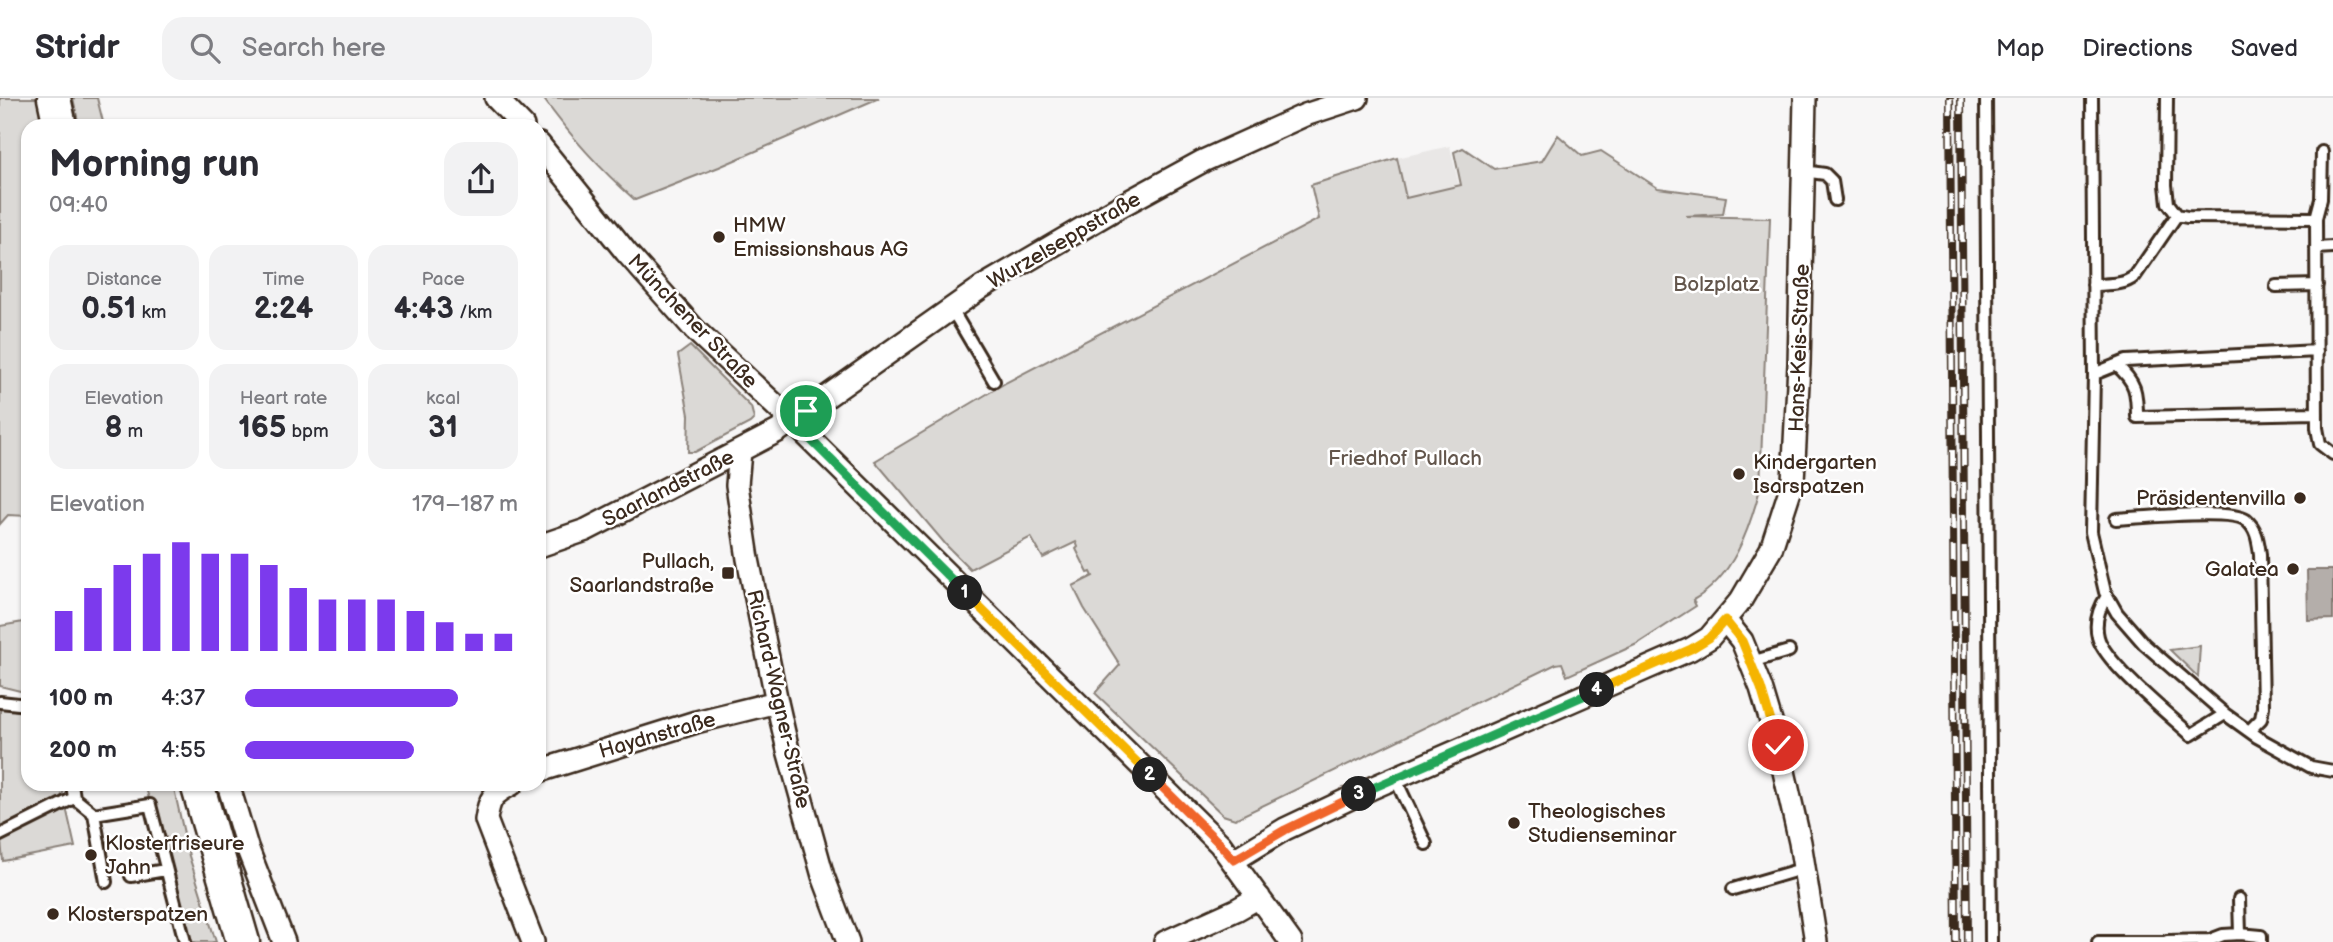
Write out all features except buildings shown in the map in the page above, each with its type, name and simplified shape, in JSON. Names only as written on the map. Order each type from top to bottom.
[{"type":"main road","points":[[54,98],[58,119]]},
{"type":"main road","points":[[199,791],[243,942]]},
{"type":"street","points":[[496,98],[516,119]]},
{"type":"street","name":"Wurzelseppstraße","points":[[792,421],[951,307],[1056,242],[1203,161],[1305,115],[1357,98]]},
{"type":"street","name":"Hans-Keis-Straße","points":[[1234,860],[1285,830],[1395,778],[1691,649],[1709,638],[1741,600],[1771,549],[1793,481],[1799,363],[1805,98]]},
{"type":"street","name":"Münchener Straße","points":[[546,153],[696,331],[792,421],[1199,822],[1234,860],[1292,942]]},
{"type":"street","name":"Saarlandstraße","points":[[546,544],[586,530],[740,451],[792,421]]},
{"type":"street","name":"Richard-Wagner-Straße","points":[[740,451],[737,485],[746,547],[777,702],[822,876],[848,942]]},
{"type":"street","points":[[1725,620],[1742,641],[1751,662],[1789,784],[1816,942]]},
{"type":"street","name":"Haydnstraße","points":[[546,769],[696,722],[777,702]]},
{"type":"street","points":[[230,791],[247,847],[284,942]]},
{"type":"street","points":[[498,791],[489,802],[486,820],[533,942]]},
{"type":"street","points":[[1165,942],[1259,897]]},
{"type":"lane","points":[[1986,98],[1991,942]]},
{"type":"lane","points":[[2092,98],[2094,374],[2091,532],[2097,566],[2108,596],[2118,613],[2144,644],[2249,732],[2311,767],[2333,771]]},
{"type":"lane","points":[[2167,98],[2166,185],[2168,203],[2177,215],[2187,218],[2316,218]]},
{"type":"lane","points":[[2322,152],[2321,199],[2316,218],[2317,413],[2320,444],[2333,453]]},
{"type":"lane","points":[[1803,171],[1825,174],[1832,181],[1835,200]]},
{"type":"lane","points":[[2093,285],[2129,281],[2177,215]]},
{"type":"lane","points":[[2316,248],[2333,247]]},
{"type":"lane","points":[[2276,286],[2317,285]]},
{"type":"lane","points":[[951,307],[993,381]]},
{"type":"lane","points":[[2094,374],[2126,361],[2317,351]]},
{"type":"lane","points":[[2116,365],[2126,373],[2135,387],[2137,417],[2317,413]]},
{"type":"lane","points":[[2116,519],[2225,514],[2244,519],[2252,527],[2258,537],[2260,554],[2263,707],[2261,719],[2249,732]]},
{"type":"lane","points":[[2108,596],[2099,608],[2097,635],[2109,659],[2191,735],[2225,714]]},
{"type":"lane","points":[[1751,662],[1789,651]]},
{"type":"lane","points":[[0,702],[21,704]]},
{"type":"lane","points":[[1395,778],[1426,844]]},
{"type":"lane","points":[[73,791],[74,798],[93,814],[106,882]]},
{"type":"lane","points":[[0,835],[74,798]]},
{"type":"lane","points":[[93,814],[150,805],[184,942]]},
{"type":"lane","points":[[1733,889],[1805,867]]},
{"type":"lane","points":[[131,876],[165,870]]},
{"type":"lane","points":[[2239,899],[2240,934]]},
{"type":"lane","points":[[2098,942],[2211,941],[2223,934],[2240,934],[2261,936],[2261,942]]},
{"type":"shaded area","points":[[1450,146],[1459,186],[1406,198],[1397,158]]},
{"type":"shaded area","points":[[2307,570],[2333,570],[2333,619],[2308,620]]},
{"type":"green space","points":[[0,98],[44,98],[48,119],[21,119],[21,516],[8,515],[0,524]]},
{"type":"green space","points":[[73,98],[97,98],[102,119],[78,119]]},
{"type":"green space","points":[[543,98],[879,98],[635,200],[586,152]]},
{"type":"green space","name":"Friedhof Pullach","points":[[1558,135],[1582,156],[1601,151],[1658,188],[1726,197],[1723,214],[1686,216],[1770,218],[1760,489],[1745,536],[1719,579],[1693,600],[1696,606],[1637,644],[1567,676],[1562,663],[1556,664],[1235,819],[1223,815],[1095,693],[1120,665],[1073,586],[1093,576],[1091,572],[1088,573],[1076,549],[1076,542],[1043,558],[1031,537],[970,569],[875,461],[1007,382],[1319,219],[1311,185],[1397,158],[1406,198],[1461,185],[1454,152],[1463,148],[1494,169],[1542,161]]},
{"type":"green space","points":[[690,346],[751,407],[754,419],[695,452],[688,452],[689,415],[678,355]]},
{"type":"green space","points":[[21,622],[21,691],[0,686],[0,626]]},
{"type":"green space","points":[[2200,646],[2198,677],[2170,650]]},
{"type":"green space","points":[[0,707],[21,712],[21,791],[64,791],[60,800],[41,806],[0,829]]},
{"type":"green space","points":[[147,791],[175,791],[189,856],[216,942],[188,942]]},
{"type":"green space","points":[[66,807],[75,847],[3,861],[1,841]]},
{"type":"railway","points":[[1950,98],[1956,942]]},
{"type":"railway","points":[[1961,98],[1967,942]]},
{"type":"place","name":"HMW Emissionshaus AG","points":[[719,237]]},
{"type":"place","name":"Kindergarten Isarspatzen","points":[[1739,474]]},
{"type":"place","name":"Präsidentenvilla","points":[[2300,498]]},
{"type":"place","name":"Galatea","points":[[2293,569]]},
{"type":"place","name":"Pullach, Saarlandstraße","points":[[728,573]]},
{"type":"place","name":"Theologisches Studienseminar","points":[[1514,823]]},
{"type":"place","name":"Klosterfriseure Jahn","points":[[91,855]]},
{"type":"place","name":"Klosterspatzen","points":[[53,914]]},
{"type":"route","points":[[806,411],[792,421],[1199,822],[1234,860],[1285,830],[1374,787],[1691,649],[1709,638],[1725,620],[1742,641],[1761,688],[1778,745]]},
{"type":"park label","name":"Bolzplatz","points":[[1716,284]]}]
